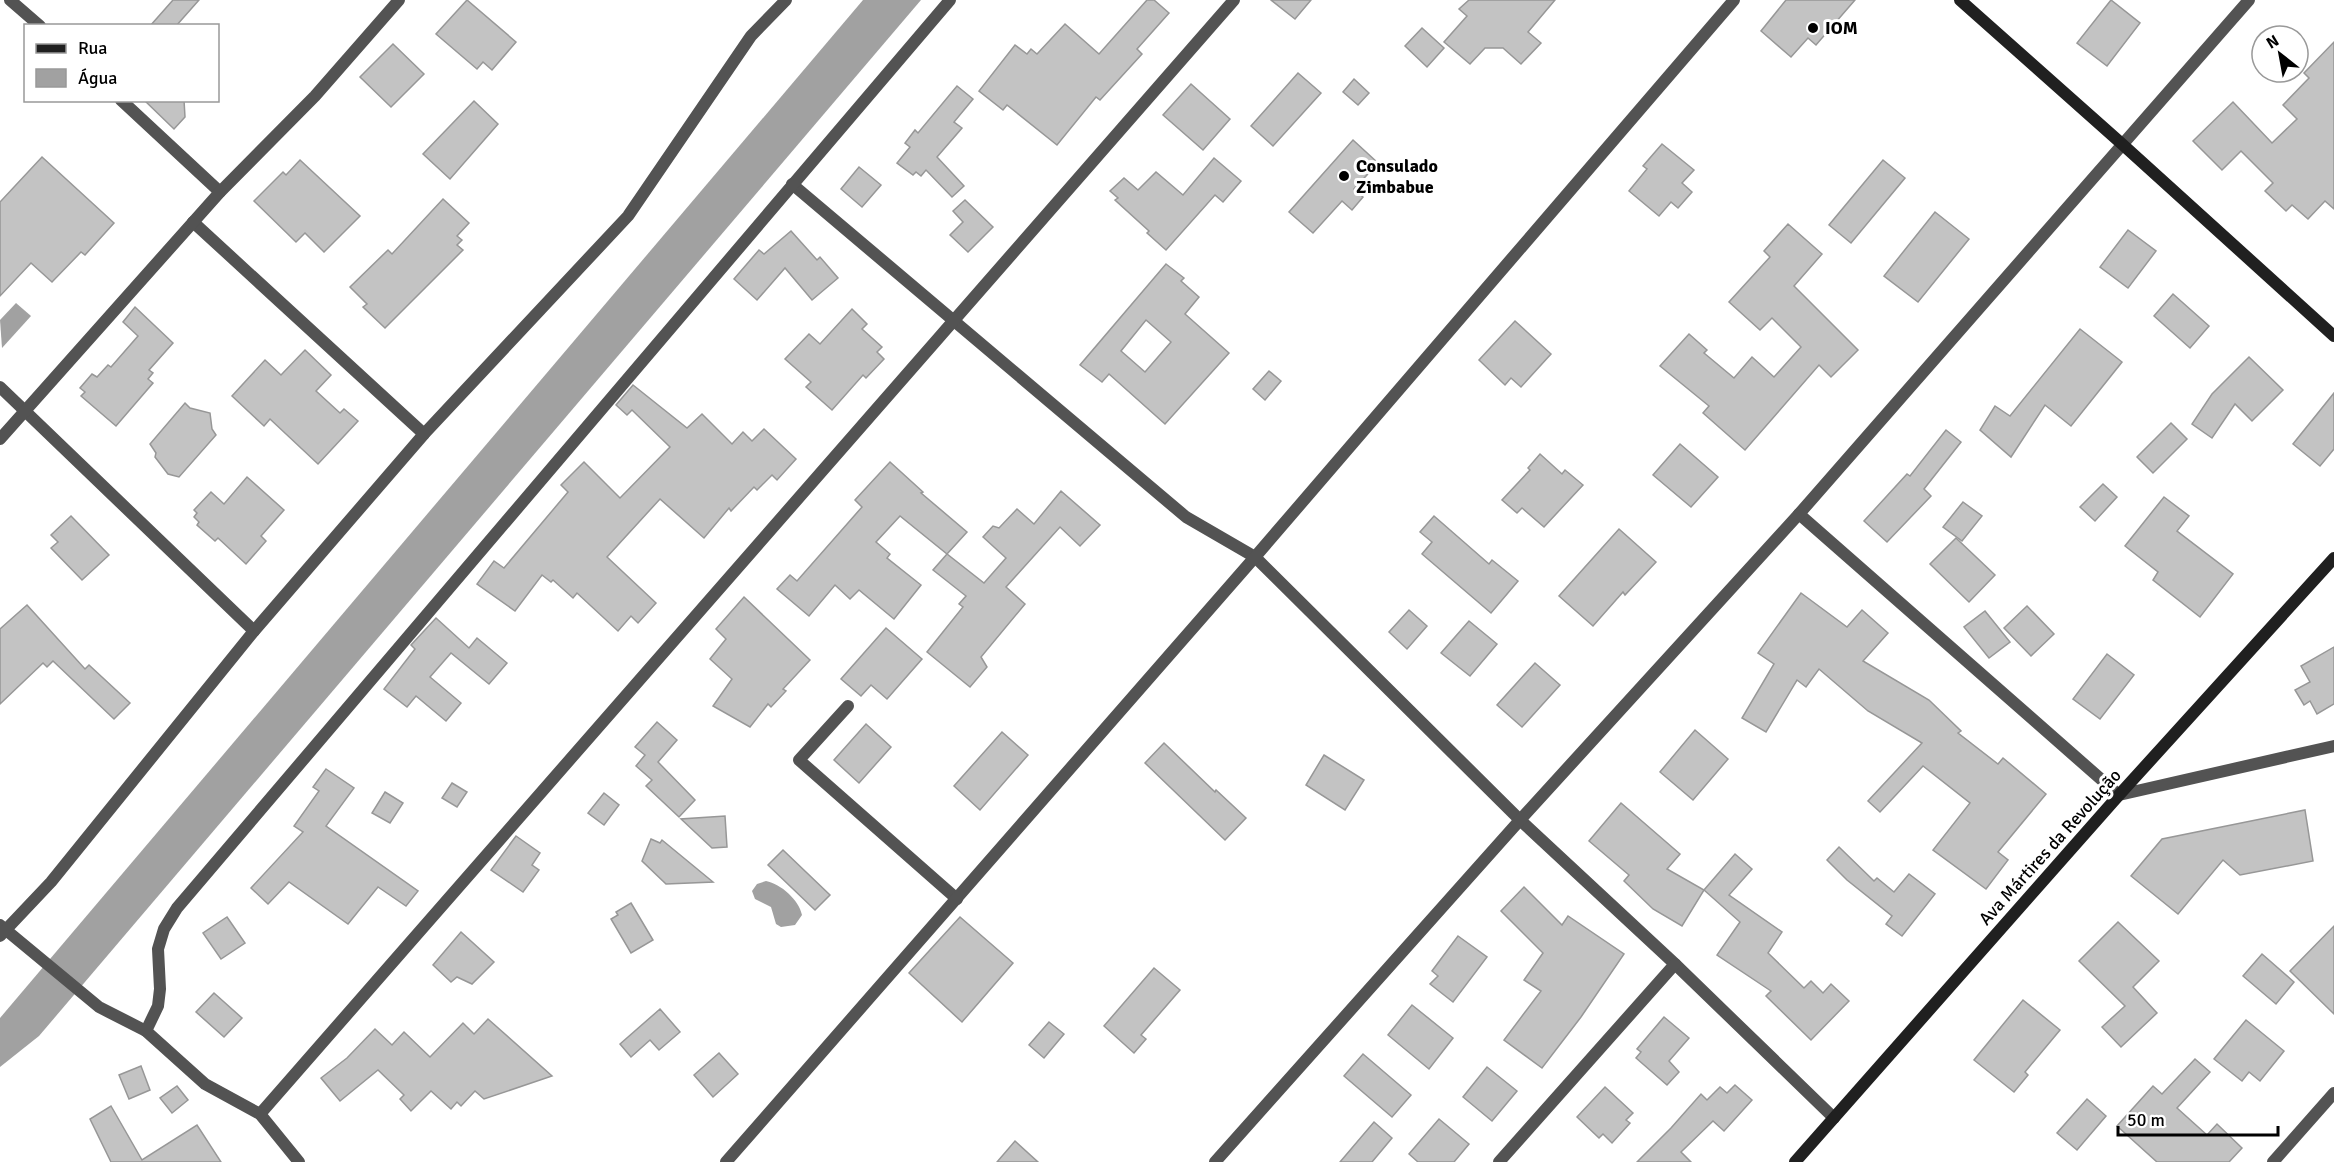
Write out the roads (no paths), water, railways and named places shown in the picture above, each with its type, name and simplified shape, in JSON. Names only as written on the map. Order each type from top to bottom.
[{"type":"street","points":[[10,0],[38,24]]},
{"type":"street","points":[[0,439],[220,192],[315,96],[399,0]]},
{"type":"street","points":[[299,1162],[260,1114],[205,1084],[146,1031],[99,1007],[28,948],[2,930],[51,882],[254,631],[424,434],[628,216],[751,36],[786,0]]},
{"type":"street","points":[[146,1031],[158,1006],[160,989],[158,949],[164,929],[177,908],[950,0]]},
{"type":"street","points":[[260,1114],[1234,0]]},
{"type":"street","points":[[726,1162],[1734,0]]},
{"type":"street","points":[[1960,0],[2334,336]]},
{"type":"street","points":[[1215,1162],[1520,820],[1799,514],[2249,0]]},
{"type":"street","points":[[123,102],[220,192]]},
{"type":"street","points":[[792,184],[1186,517],[1254,556],[1520,820],[1675,964],[1834,1118]]},
{"type":"street","points":[[193,222],[424,434]]},
{"type":"street","points":[[0,387],[254,631]]},
{"type":"street","points":[[1799,514],[2119,795],[2334,747]]},
{"type":"street","name":"Ava Mártires da Revolução","points":[[1795,1162],[2119,795],[2334,558]]},
{"type":"street","points":[[848,706],[799,760],[957,898]]},
{"type":"street","points":[[1499,1162],[1675,964]]},
{"type":"street","points":[[2273,1162],[2334,1093]]},
{"type":"water","points":[[863,0],[921,0],[39,1036],[0,1067],[0,1018]]},
{"type":"water","points":[[16,303],[31,316],[2,348],[0,320]]},
{"type":"water","points":[[766,881],[783,889],[797,904],[802,915],[795,925],[781,927],[776,924],[771,907],[755,899],[752,891],[757,884]]},
{"type":"place","name":"IOM","points":[[1813,28]]},
{"type":"place","name":"Consulado Zimbabue","points":[[1344,176]]}]
